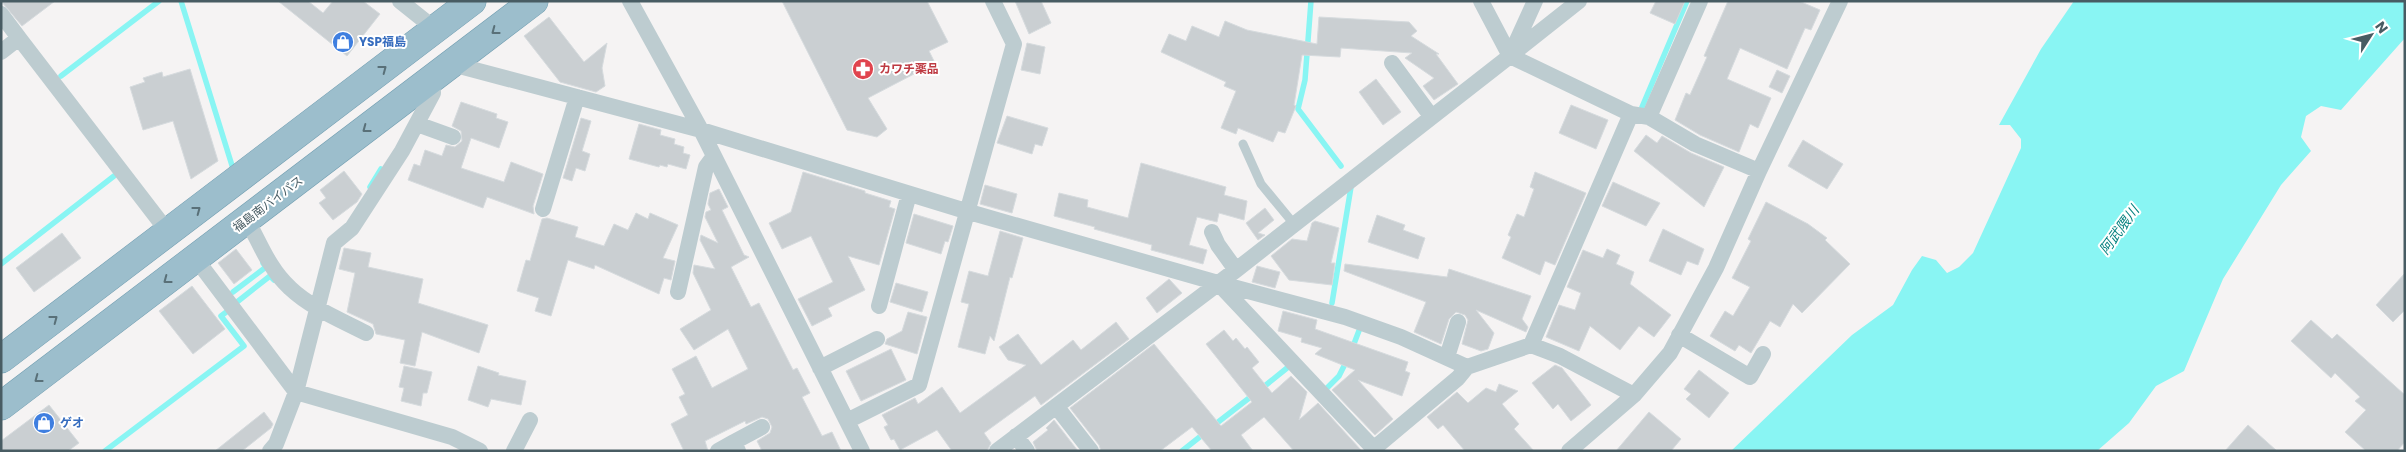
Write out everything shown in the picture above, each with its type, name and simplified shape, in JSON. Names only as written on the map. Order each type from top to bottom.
[{"type":"highway","points":[[1,359],[472,1]]},
{"type":"highway","name":"福島南バイパス","points":[[1,406],[534,1]]},
{"type":"street","points":[[400,1],[436,29]]},
{"type":"street","points":[[630,1],[701,130],[862,451]]},
{"type":"street","points":[[847,421],[920,385],[1014,44],[993,1]]},
{"type":"street","points":[[1481,1],[1510,56],[1631,114],[1649,117],[1695,144],[1759,171]]},
{"type":"street","points":[[1510,56],[1535,1]]},
{"type":"street","points":[[997,451],[1236,270],[1579,1]]},
{"type":"street","points":[[1649,117],[1700,1]]},
{"type":"street","points":[[1569,451],[1634,395],[1670,353],[1716,268],[1759,171],[1840,1]]},
{"type":"street","points":[[1,14],[168,232]]},
{"type":"street","points":[[1,52],[19,38]]},
{"type":"street","points":[[1392,63],[1431,116]]},
{"type":"street","points":[[270,451],[276,444],[296,392],[316,307],[334,243],[352,228],[407,153],[417,124],[442,71],[576,97],[701,130],[969,212],[1345,317],[1447,356],[1467,367]]},
{"type":"street","points":[[542,209],[576,97]]},
{"type":"street","points":[[1531,345],[1631,114]]},
{"type":"street","points":[[417,124],[453,137]]},
{"type":"street","points":[[678,292],[706,167],[714,156]]},
{"type":"street","points":[[879,306],[909,194]]},
{"type":"street","points":[[247,220],[259,245],[290,289],[316,307],[366,333]]},
{"type":"street","points":[[1212,232],[1218,245],[1236,270]]},
{"type":"street","points":[[196,258],[296,392],[452,437],[480,451]]},
{"type":"street","points":[[1218,283],[1374,450],[1458,378],[1467,367],[1531,345],[1560,356],[1634,395]]},
{"type":"street","points":[[1447,356],[1458,322]]},
{"type":"street","points":[[1679,335],[1750,377],[1763,354]]},
{"type":"street","points":[[820,368],[877,339]]},
{"type":"street","points":[[1056,406],[1092,451]]},
{"type":"street","points":[[514,451],[530,420]]},
{"type":"street","points":[[718,451],[736,447],[762,427]]},
{"type":"street","points":[[1016,436],[1027,451]]},
{"type":"lane","points":[[1243,144],[1261,184],[1294,224]]},
{"type":"water","name":"阿武隈川","points":[[2074,1],[2405,1],[2405,38],[2341,110],[2321,106],[2306,116],[2301,137],[2311,151],[2281,185],[2223,279],[2184,371],[2156,386],[2129,423],[2097,451],[1731,451],[1852,335],[1893,305],[1922,256],[1936,260],[1947,273],[1959,267],[1973,253],[2021,148],[2021,139],[2010,125],[1999,125],[2041,49]]},
{"type":"building","points":[[1,1],[55,1],[22,26]]},
{"type":"building","name":"YSP福島","points":[[278,1],[308,1],[323,13],[333,1],[363,1],[380,14],[347,56]]},
{"type":"building","name":"カワチ薬品","points":[[782,1],[927,1],[948,42],[929,51],[935,63],[868,98],[887,129],[877,137],[847,130]]},
{"type":"building","points":[[1015,1],[1041,1],[1051,23],[1029,34]]},
{"type":"building","points":[[1656,1],[1685,1],[1675,24],[1650,13]]},
{"type":"building","points":[[1728,1],[1799,1],[1820,10],[1811,30],[1805,28],[1787,69],[1740,48],[1727,79],[1771,98],[1758,128],[1750,124],[1739,152],[1700,135],[1675,120],[1686,93],[1690,95],[1707,57],[1704,56]]},
{"type":"building","points":[[549,17],[584,62],[607,43],[602,68],[605,86],[596,92],[560,82],[524,36]]},
{"type":"building","points":[[1319,17],[1409,22],[1417,31],[1411,36],[1439,54],[1436,54],[1458,84],[1434,100],[1423,86],[1434,78],[1405,58],[1412,53],[1341,48],[1340,57],[1302,55],[1294,105],[1296,106],[1285,133],[1278,131],[1273,142],[1238,128],[1236,134],[1221,128],[1236,91],[1224,86],[1226,82],[1161,52],[1169,34],[1186,41],[1192,26],[1219,37],[1225,21],[1247,30],[1317,44]]},
{"type":"building","points":[[1027,43],[1045,47],[1040,74],[1021,70]]},
{"type":"building","points":[[190,69],[218,161],[191,179],[173,121],[143,130],[130,87],[145,82],[143,78],[162,72],[163,77]]},
{"type":"building","points":[[1777,70],[1790,76],[1782,93],[1769,87]]},
{"type":"building","points":[[1376,79],[1401,112],[1383,125],[1359,92]]},
{"type":"building","points":[[461,102],[497,114],[496,118],[508,122],[499,148],[471,138],[461,168],[504,182],[511,162],[543,174],[533,206],[534,214],[487,197],[483,208],[408,180],[414,164],[420,166],[425,150],[442,156],[446,145],[455,147],[462,141],[461,131],[452,126]]},
{"type":"building","points":[[1571,105],[1608,120],[1596,149],[1559,133]]},
{"type":"building","points":[[1007,116],[1048,128],[1042,146],[1035,144],[1032,154],[997,143]]},
{"type":"building","points":[[581,118],[591,121],[582,151],[590,154],[585,171],[576,168],[572,181],[563,178]]},
{"type":"building","points":[[639,124],[661,130],[660,135],[675,139],[674,144],[684,147],[683,153],[690,155],[686,169],[668,164],[667,167],[660,165],[659,167],[629,159]]},
{"type":"building","points":[[1646,135],[1657,143],[1662,136],[1691,153],[1724,167],[1704,207],[1634,151]]},
{"type":"building","points":[[1803,140],[1843,164],[1827,189],[1788,166]]},
{"type":"building","points":[[1141,163],[1226,187],[1224,195],[1247,201],[1244,220],[1219,213],[1217,222],[1197,217],[1189,245],[1207,250],[1203,264],[1151,250],[1152,245],[1054,216],[1059,193],[1088,200],[1087,207],[1128,218]]},
{"type":"building","points":[[344,171],[362,194],[357,202],[333,220],[319,203],[326,198],[320,190]]},
{"type":"building","points":[[803,172],[891,201],[889,207],[895,209],[879,265],[848,256],[865,290],[828,308],[832,316],[812,326],[798,299],[833,282],[811,236],[782,249],[769,223],[791,212]]},
{"type":"building","points":[[1535,172],[1586,193],[1555,265],[1545,261],[1540,275],[1502,258],[1511,237],[1508,235],[1517,214],[1524,217],[1534,189],[1530,187]]},
{"type":"building","points":[[1613,182],[1660,203],[1646,226],[1602,206]]},
{"type":"building","points":[[985,185],[1017,194],[1012,213],[980,204]]},
{"type":"building","points":[[719,189],[728,207],[722,210],[744,255],[749,257],[731,267],[751,307],[759,303],[793,370],[797,368],[810,393],[802,397],[822,436],[832,432],[841,451],[762,451],[757,441],[770,433],[772,427],[768,419],[762,417],[746,424],[745,421],[705,441],[708,451],[684,451],[671,424],[688,415],[679,397],[685,394],[672,369],[696,356],[712,388],[748,369],[728,329],[694,350],[680,329],[711,310],[693,273],[694,265],[715,269],[700,240],[701,235],[718,243],[705,217],[706,212],[711,210],[708,204],[710,193]]},
{"type":"building","points":[[1766,202],[1808,224],[1827,238],[1825,240],[1850,264],[1802,313],[1793,304],[1780,327],[1770,321],[1751,353],[1739,345],[1735,351],[1710,336],[1725,311],[1733,316],[1750,287],[1732,278],[1751,241],[1748,239]]},
{"type":"building","points":[[1265,208],[1274,220],[1258,233],[1265,235],[1258,240],[1246,223]]},
{"type":"building","points":[[636,213],[648,219],[650,213],[678,225],[663,258],[675,261],[671,280],[664,278],[659,294],[595,265],[594,269],[568,260],[551,316],[535,311],[539,298],[517,291],[526,260],[530,261],[542,219],[547,218],[578,227],[575,237],[604,246],[614,224],[628,230]]},
{"type":"building","points":[[914,214],[953,226],[948,242],[945,241],[941,254],[906,243]]},
{"type":"building","points":[[1377,215],[1405,225],[1403,230],[1425,238],[1418,259],[1368,242]]},
{"type":"building","points":[[1315,221],[1339,228],[1331,263],[1335,263],[1332,285],[1289,280],[1271,256],[1292,239],[1307,241],[1312,223]]},
{"type":"building","points":[[1663,229],[1704,249],[1698,265],[1687,261],[1681,275],[1649,261]]},
{"type":"building","points":[[1000,231],[1023,238],[1012,278],[1010,277],[994,341],[990,336],[985,354],[958,347],[969,304],[961,302],[969,271],[988,276]]},
{"type":"building","points":[[62,233],[81,258],[34,292],[16,268]]},
{"type":"building","points":[[344,248],[371,253],[368,267],[423,279],[418,303],[488,325],[479,353],[422,332],[415,366],[400,363],[405,340],[376,334],[373,324],[347,312],[355,273],[339,269]]},
{"type":"building","points":[[236,249],[252,270],[234,284],[218,263]]},
{"type":"building","points":[[1607,249],[1620,255],[1616,264],[1634,272],[1630,284],[1671,315],[1654,337],[1639,326],[1620,350],[1590,326],[1579,351],[1546,337],[1559,305],[1575,310],[1581,293],[1567,287],[1583,250],[1603,258]]},
{"type":"building","points":[[1345,264],[1447,277],[1449,269],[1531,296],[1522,319],[1528,327],[1526,332],[1476,310],[1494,333],[1488,349],[1481,351],[1462,344],[1468,320],[1465,315],[1456,312],[1449,319],[1441,344],[1414,332],[1426,302],[1344,271]]},
{"type":"building","points":[[1257,266],[1280,272],[1275,288],[1252,282]]},
{"type":"building","points":[[2405,273],[2405,310],[2393,322],[2376,305]]},
{"type":"building","points":[[1169,279],[1182,293],[1157,313],[1146,298]]},
{"type":"building","points":[[896,283],[928,292],[922,312],[890,302]]},
{"type":"building","points":[[192,286],[225,329],[193,354],[159,311]]},
{"type":"building","points":[[1283,311],[1317,320],[1315,329],[1408,362],[1405,371],[1410,373],[1402,396],[1358,380],[1393,419],[1375,435],[1332,390],[1355,370],[1315,354],[1322,348],[1301,342],[1302,338],[1278,331]]},
{"type":"building","points":[[908,312],[927,317],[917,354],[885,344],[887,339],[902,331]]},
{"type":"building","points":[[2311,320],[2332,339],[2337,334],[2405,395],[2405,442],[2397,451],[2366,451],[2345,432],[2366,410],[2355,401],[2360,397],[2335,373],[2331,378],[2291,341]]},
{"type":"building","points":[[1116,322],[1129,339],[1041,405],[1035,396],[984,433],[991,443],[987,451],[952,451],[937,430],[900,450],[894,439],[891,440],[884,427],[888,425],[882,415],[915,398],[918,404],[942,387],[960,413],[1026,365],[1008,360],[999,347],[1018,334],[1041,365],[1073,340],[1081,350]]},
{"type":"building","points":[[1224,330],[1233,341],[1236,338],[1245,349],[1247,347],[1259,362],[1252,368],[1272,393],[1291,376],[1307,392],[1299,420],[1318,403],[1361,450],[1294,451],[1264,417],[1241,435],[1253,451],[1212,451],[1192,427],[1160,451],[1101,451],[1099,445],[1070,408],[1154,344],[1221,426],[1252,402],[1206,344]]},
{"type":"building","points":[[891,349],[906,380],[861,401],[846,371]]},
{"type":"building","points":[[1555,365],[1562,368],[1591,405],[1571,421],[1558,404],[1553,409],[1532,383]]},
{"type":"building","points":[[404,366],[432,372],[427,393],[423,393],[421,406],[401,401],[404,388],[399,387]]},
{"type":"building","points":[[478,366],[499,373],[498,375],[526,381],[521,405],[491,399],[488,407],[468,400]]},
{"type":"building","points":[[1699,370],[1729,393],[1709,418],[1686,399],[1691,394],[1684,389]]},
{"type":"building","points":[[1499,384],[1518,391],[1502,404],[1519,424],[1514,429],[1534,451],[1465,451],[1443,425],[1438,429],[1427,417],[1457,392],[1468,403],[1486,388],[1496,392]]},
{"type":"building","name":"ゲオ","points":[[49,405],[79,443],[68,451],[1,451],[1,441]]},
{"type":"building","points":[[264,412],[273,424],[271,428],[242,451],[215,451]]},
{"type":"building","points":[[1649,412],[1681,439],[1671,451],[1616,451]]},
{"type":"building","points":[[1054,420],[1078,451],[1037,451],[1033,442],[1048,430],[1046,428]]},
{"type":"building","points":[[2248,425],[2277,451],[2225,451]]},
{"type":"waterway","points":[[61,76],[159,1]]},
{"type":"waterway","points":[[181,1],[234,172]]},
{"type":"waterway","points":[[1311,1],[1305,80],[1298,109],[1341,166]]},
{"type":"waterway","points":[[1642,107],[1687,1]]},
{"type":"waterway","points":[[370,187],[381,169]]},
{"type":"waterway","points":[[1,264],[114,176]]},
{"type":"waterway","points":[[1332,303],[1351,187]]},
{"type":"waterway","points":[[233,292],[266,267],[263,263]]},
{"type":"waterway","points":[[237,302],[270,276],[274,280]]},
{"type":"waterway","points":[[105,451],[244,346],[221,316],[229,310]]},
{"type":"waterway","points":[[1352,349],[1360,328]]},
{"type":"waterway","points":[[1326,389],[1339,376],[1347,360]]},
{"type":"waterway","points":[[1261,389],[1287,368]]},
{"type":"waterway","points":[[1213,426],[1253,395]]},
{"type":"waterway","points":[[1182,451],[1206,432]]},
{"type":"place","name":"YSP福島","points":[[343,42]]},
{"type":"place","name":"カワチ薬品","points":[[863,69]]},
{"type":"place","name":"ゲオ","points":[[44,423]]}]
